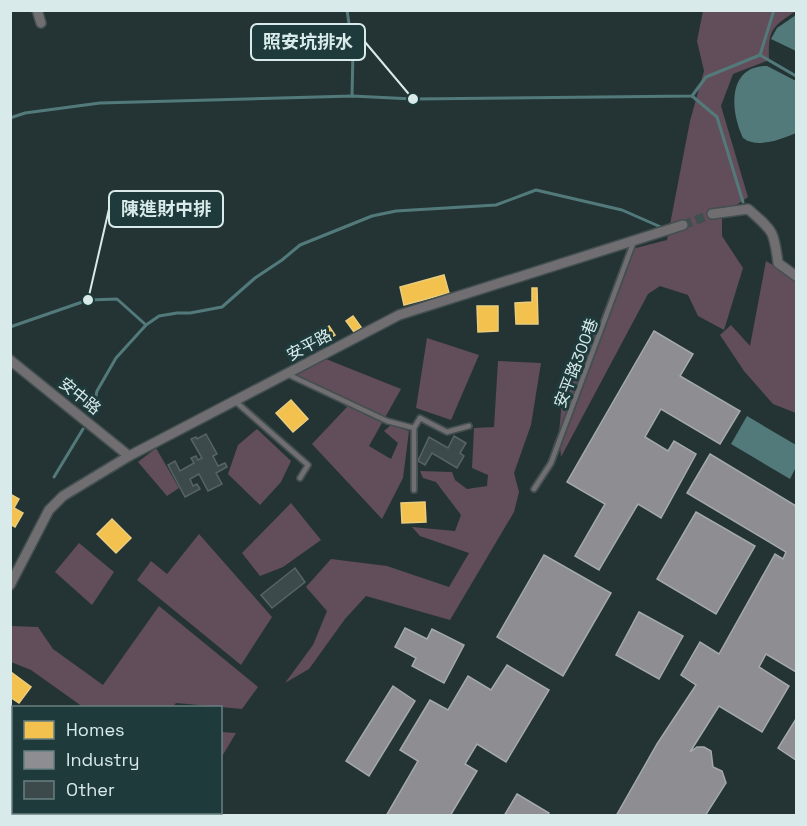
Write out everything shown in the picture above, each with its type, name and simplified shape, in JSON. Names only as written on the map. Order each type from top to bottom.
[{"type":"street","points":[[37,10],[41,23]]},
{"type":"street","points":[[712,214],[748,209],[775,236],[778,263],[796,276]]},
{"type":"street","name":"安平路","points":[[10,585],[49,510],[63,496],[129,456],[399,315],[683,225]]},
{"type":"street","name":"安中路","points":[[10,360],[129,456]]},
{"type":"lane","name":"安平路300巷","points":[[534,489],[551,464],[634,241]]},
{"type":"lane","points":[[287,374],[387,421],[414,428]]},
{"type":"lane","points":[[235,401],[308,465],[300,478]]},
{"type":"lane","points":[[414,490],[414,428],[420,418],[447,432],[470,426]]},
{"type":"shaded area","points":[[703,11],[796,11],[773,30],[769,42],[769,60],[733,74],[721,106],[748,197],[722,215],[722,236],[743,268],[724,330],[698,316],[688,295],[660,286],[648,294],[561,457],[559,433],[565,368],[583,333],[597,336],[632,249],[667,240],[690,121],[704,71],[697,41]]},
{"type":"shaded area","points":[[766,261],[796,279],[796,413],[773,404],[744,371],[720,335],[731,325],[750,346]]},
{"type":"shaded area","points":[[427,338],[479,355],[451,420],[416,408]]},
{"type":"shaded area","points":[[326,359],[401,389],[369,446],[391,459],[398,443],[384,431],[391,425],[409,431],[403,478],[382,519],[312,444],[347,407],[297,375]]},
{"type":"shaded area","points":[[498,361],[541,363],[531,425],[514,473],[519,492],[514,512],[450,620],[366,596],[345,619],[309,669],[285,683],[313,645],[327,611],[306,587],[331,559],[387,566],[449,587],[469,553],[420,536],[412,527],[455,531],[461,515],[436,482],[423,478],[420,471],[452,472],[455,480],[467,489],[487,486],[488,475],[472,468],[474,428],[494,427]]},
{"type":"shaded area","points":[[257,429],[291,461],[281,482],[260,505],[228,474],[238,445]]},
{"type":"shaded area","points":[[156,448],[179,488],[167,496],[138,462]]},
{"type":"shaded area","points":[[291,503],[321,540],[283,567],[260,576],[242,553]]},
{"type":"shaded area","points":[[199,534],[272,617],[241,665],[137,580],[151,561],[167,574]]},
{"type":"shaded area","points":[[79,543],[114,572],[92,605],[55,572]]},
{"type":"shaded area","points":[[159,606],[258,687],[242,709],[176,703],[174,706],[82,706],[31,670],[11,662],[11,626],[38,627],[53,649],[103,685]]},
{"type":"shaded area","points":[[222,732],[236,733],[222,756]]},
{"type":"shaded area","points":[[116,814],[184,814],[183,816],[117,816]]},
{"type":"water","points":[[796,15],[796,51],[771,39],[777,28]]},
{"type":"water","points":[[767,66],[796,81],[796,133],[770,142],[755,143],[743,138],[736,115],[735,92],[738,82],[745,73],[754,68]]},
{"type":"water","points":[[747,416],[796,445],[796,467],[790,479],[731,444]]},
{"type":"building: Homes","points":[[444,275],[449,293],[404,305],[400,287]]},
{"type":"building: Homes","points":[[532,288],[537,288],[538,324],[516,324],[515,303],[532,302]]},
{"type":"building: Homes","points":[[477,306],[498,306],[498,331],[478,332]]},
{"type":"building: Homes","points":[[353,316],[361,327],[354,332],[346,321]]},
{"type":"building: Homes","points":[[329,326],[335,335],[325,342],[319,333]]},
{"type":"building: Homes","points":[[291,400],[308,419],[293,432],[276,413]]},
{"type":"building: Homes","points":[[10,494],[19,499],[14,508],[23,513],[15,527],[10,524]]},
{"type":"building: Homes","points":[[425,502],[426,522],[402,523],[401,503]]},
{"type":"building: Homes","points":[[112,519],[131,538],[116,553],[97,534]]},
{"type":"building: Homes","points":[[11,672],[31,687],[19,703],[10,697]]},
{"type":"building: Industry","points":[[654,331],[693,354],[680,376],[740,411],[720,444],[661,409],[645,437],[668,451],[674,441],[696,454],[661,518],[638,504],[599,570],[575,556],[605,504],[567,482]]},
{"type":"building: Industry","points":[[710,454],[796,506],[796,672],[766,654],[759,667],[789,686],[762,732],[719,706],[690,752],[697,747],[704,747],[711,751],[713,767],[722,771],[726,783],[705,816],[616,816],[657,744],[696,685],[681,675],[700,642],[719,654],[775,554],[783,559],[786,552],[687,493]]},
{"type":"building: Industry","points":[[696,512],[755,546],[716,614],[657,579]]},
{"type":"building: Industry","points":[[544,555],[611,593],[563,676],[497,637]]},
{"type":"building: Industry","points":[[639,612],[683,636],[659,679],[616,655]]},
{"type":"building: Industry","points":[[405,628],[427,639],[432,629],[464,645],[444,683],[412,666],[416,658],[395,647]]},
{"type":"building: Industry","points":[[507,665],[549,690],[506,762],[477,744],[465,764],[477,771],[450,816],[386,816],[418,761],[400,750],[430,700],[448,710],[468,676],[491,690]]},
{"type":"building: Industry","points":[[393,686],[415,701],[369,776],[346,761]]},
{"type":"building: Industry","points":[[796,719],[796,760],[778,748]]},
{"type":"building: Industry","points":[[517,794],[549,813],[547,816],[504,816]]},
{"type":"building: Industry","points":[[12,807],[12,814],[54,814],[54,816],[10,816]]},
{"type":"building: Other","points":[[206,434],[217,454],[213,456],[218,466],[225,463],[227,467],[216,473],[222,484],[208,491],[199,474],[190,479],[193,486],[197,484],[200,489],[185,497],[168,465],[175,461],[180,471],[194,463],[191,458],[196,456],[198,460],[202,458],[191,439],[196,437],[197,439]]},
{"type":"building: Other","points":[[454,436],[466,443],[460,453],[464,456],[457,468],[432,453],[425,465],[418,461],[429,437],[448,448]]},
{"type":"building: Other","points":[[295,568],[305,582],[272,608],[261,595]]},
{"type":"waterway","points":[[347,10],[353,51],[352,96]]},
{"type":"waterway","points":[[10,118],[25,113],[100,103],[352,96],[413,99],[692,96],[706,77],[760,55],[774,10]]},
{"type":"waterway","points":[[760,55],[796,76]]},
{"type":"waterway","points":[[692,96],[717,117],[743,202]]},
{"type":"waterway","points":[[92,415],[97,391],[116,358],[146,325],[159,316],[222,307],[255,278],[300,245],[372,216],[396,211],[496,205],[536,190],[622,210],[663,228]]},
{"type":"waterway","points":[[10,327],[88,300],[117,299],[146,325]]},
{"type":"waterway","points":[[54,477],[83,429]]},
{"type":"tunnel","points":[[683,225],[712,214]]},
{"type":"place","name":"照安坑排水","points":[[413,99]]},
{"type":"place","name":"陳進財中排","points":[[88,300]]}]
